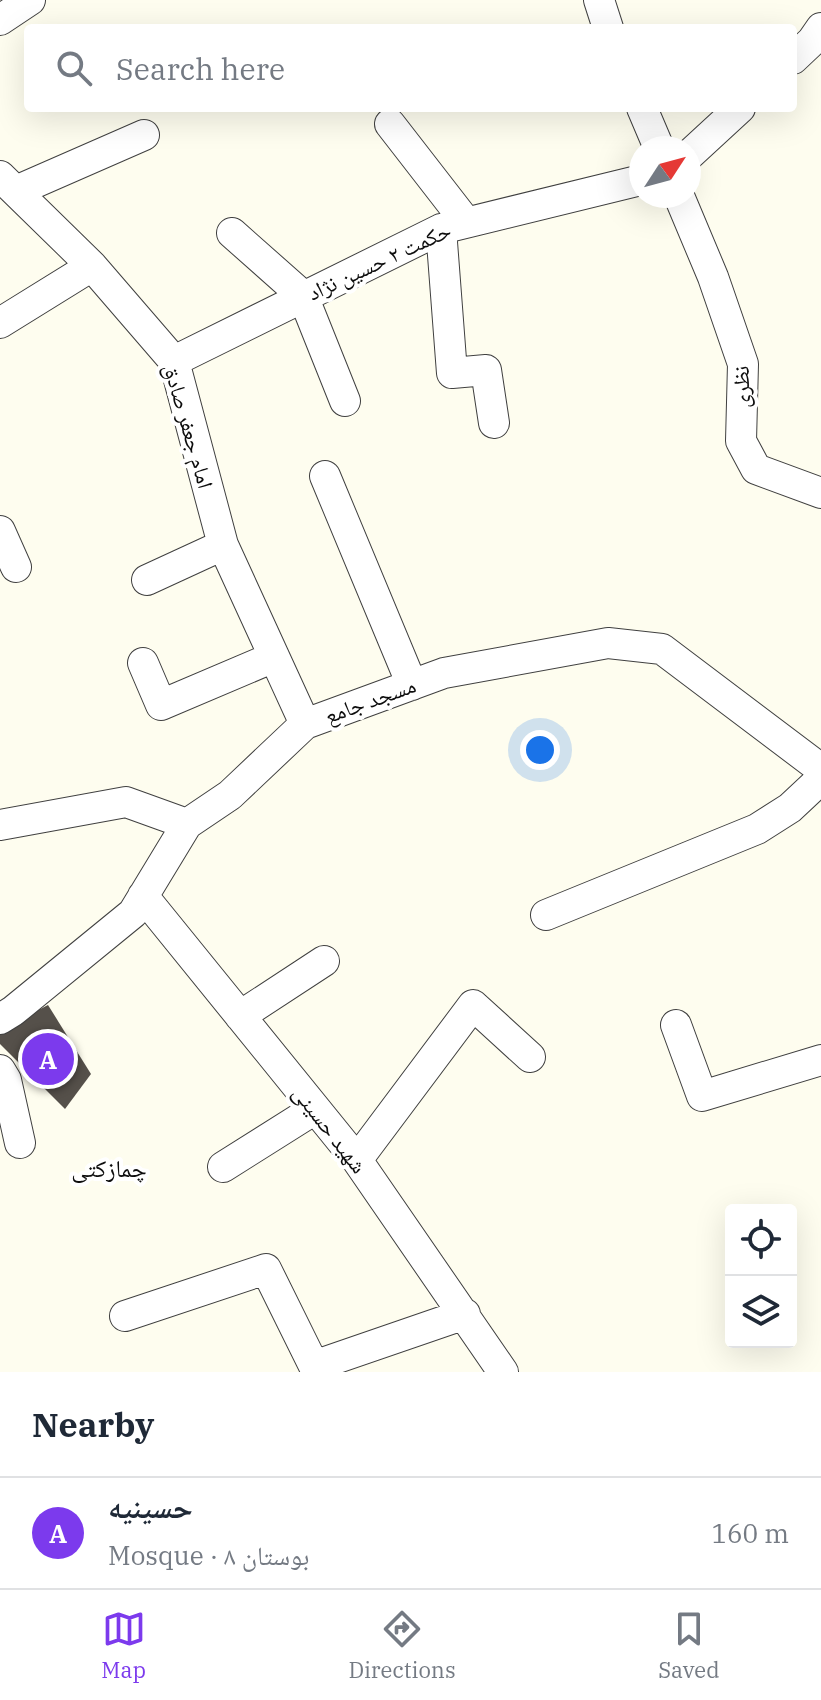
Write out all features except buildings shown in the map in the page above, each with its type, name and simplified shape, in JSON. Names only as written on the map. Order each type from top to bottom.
[{"type":"street","points":[[0,20],[30,0]]},
{"type":"street","points":[[599,0],[607,24]]},
{"type":"street","points":[[644,112],[654,136]]},
{"type":"street","points":[[701,144],[736,112]]},
{"type":"street","points":[[390,124],[453,226],[452,373],[486,370],[494,423]]},
{"type":"street","points":[[8,183],[144,135]]},
{"type":"street","name":"امام جعفر صادق","points":[[8,183],[92,266],[174,361],[223,545],[305,724]]},
{"type":"street","name":"حکمت ۲ حسین نژاد","points":[[174,361],[453,226],[629,183]]},
{"type":"street","name":"نظری","points":[[684,208],[713,277],[743,364],[741,441],[756,469],[821,493]]},
{"type":"street","points":[[232,233],[303,296],[345,401]]},
{"type":"street","points":[[0,323],[92,266]]},
{"type":"street","points":[[325,476],[412,685]]},
{"type":"street","points":[[0,531],[16,567]]},
{"type":"street","points":[[147,580],[223,545]]},
{"type":"street","name":"مسجد جامع","points":[[0,1019],[133,913],[187,824],[230,795],[305,724],[444,673],[608,643],[662,649],[821,769]]},
{"type":"street","points":[[143,663],[161,705],[274,657]]},
{"type":"street","points":[[546,915],[757,829],[790,808],[821,779]]},
{"type":"street","points":[[0,825],[126,802],[187,824]]},
{"type":"street","name":"شهید حسینی","points":[[143,896],[357,1160],[503,1372]]},
{"type":"street","points":[[240,1016],[324,961]]},
{"type":"street","points":[[357,1160],[473,1005],[530,1057]]},
{"type":"street","points":[[676,1025],[702,1096],[821,1060]]},
{"type":"street","points":[[0,1070],[6,1080],[20,1143]]},
{"type":"street","points":[[223,1167],[315,1109]]},
{"type":"street","points":[[125,1316],[266,1269],[314,1366],[465,1314]]},
{"type":"place","name":"حسینیه","points":[[48,1059]]},
{"type":"district","name":"چمازکتی","points":[[109,1169]]}]
